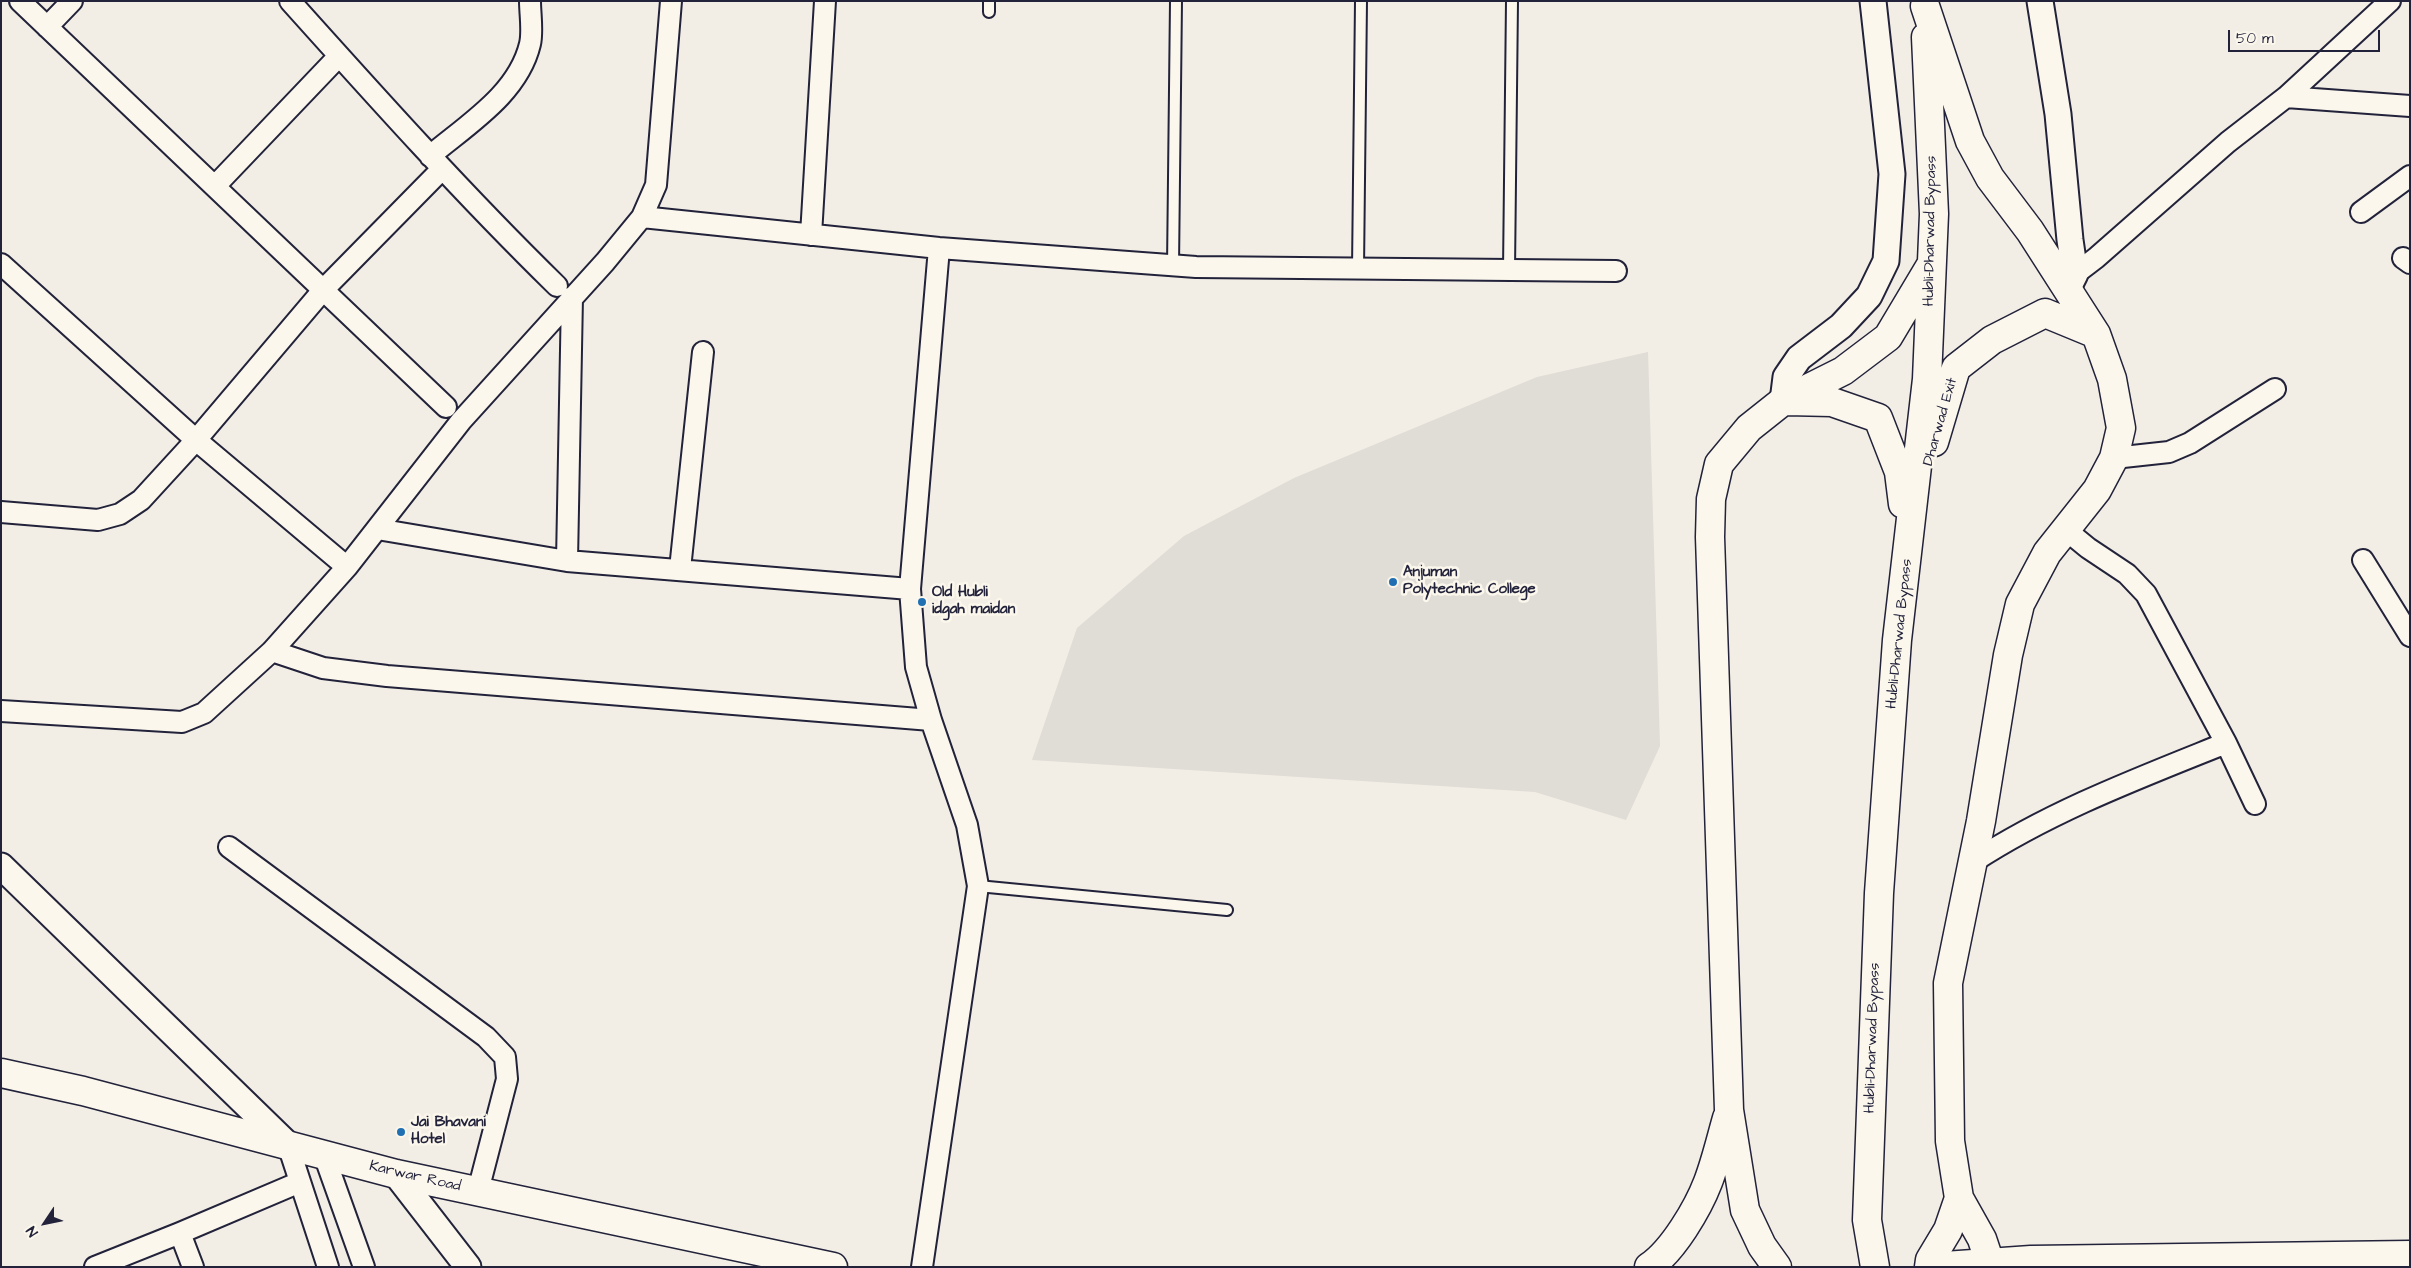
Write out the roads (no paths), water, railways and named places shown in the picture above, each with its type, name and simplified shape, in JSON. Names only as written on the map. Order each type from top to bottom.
[{"type":"main road","points":[[1924,4],[1970,142],[1990,178],[2071,281],[2096,334],[2112,379],[2121,428],[2114,458],[2097,490],[2047,553],[2020,604],[2008,655],[1973,862],[1948,983],[1950,1141],[1960,1198],[1982,1239],[1990,1263]]},
{"type":"main road","name":"Hubli-Dharwad Bypass","points":[[1875,1267],[1867,1220],[1877,923],[1897,640],[1927,379],[1933,261],[1933,155],[1924,4]]},
{"type":"main road","points":[[1777,1267],[1762,1246],[1745,1210],[1729,1110],[1710,537],[1711,499],[1719,464],[1749,428],[1783,401],[1843,371],[1888,338],[1933,261]]},
{"type":"main road","name":"Dharwad Exit","points":[[1909,544],[1938,426],[1956,368],[1992,340],[2045,312],[2096,334]]},
{"type":"main road","points":[[1783,401],[1832,402],[1878,418],[1899,472],[1909,544]]},
{"type":"main road","name":"Karwar Road","points":[[1,1073],[83,1091],[396,1174],[833,1267]]},
{"type":"main road","points":[[1649,1267],[1660,1260],[1687,1222],[1708,1182],[1729,1110]]},
{"type":"main road","points":[[1960,1198],[1948,1230],[1930,1260],[1930,1267],[2041,1260],[2295,1262],[2410,1254]]},
{"type":"street","points":[[20,1],[446,407]]},
{"type":"street","points":[[47,27],[72,1]]},
{"type":"street","points":[[290,1],[436,163],[564,292],[567,561]]},
{"type":"street","points":[[1,512],[98,520],[120,514],[141,500],[196,440],[324,289],[436,163],[506,92],[522,70],[531,42],[530,1]]},
{"type":"street","points":[[1,711],[182,722],[204,713],[272,651],[346,567],[564,292],[604,262],[642,217],[656,185],[671,1]]},
{"type":"street","points":[[811,235],[825,1]]},
{"type":"street","points":[[1783,401],[1786,377],[1799,358],[1841,326],[1869,296],[1886,261],[1892,174],[1873,1]]},
{"type":"street","points":[[2040,1],[2058,114],[2070,240],[2071,281]]},
{"type":"street","points":[[2071,281],[2228,142],[2286,97],[2390,1]]},
{"type":"street","points":[[215,186],[340,56]]},
{"type":"street","points":[[2286,97],[2410,106]]},
{"type":"street","points":[[2361,212],[2410,176]]},
{"type":"street","points":[[642,217],[939,248],[1173,266],[1616,271]]},
{"type":"street","points":[[922,1267],[978,886],[968,825],[931,720],[916,667],[910,588],[939,248]]},
{"type":"street","points":[[1,264],[196,440],[346,567]]},
{"type":"street","points":[[680,569],[703,352]]},
{"type":"street","points":[[2114,458],[2169,452],[2190,443],[2276,389]]},
{"type":"street","points":[[377,528],[567,561],[910,588]]},
{"type":"street","points":[[2066,530],[2088,548],[2127,574],[2146,594],[2226,743],[2255,804]]},
{"type":"street","points":[[2363,560],[2410,636]]},
{"type":"street","points":[[272,651],[323,668],[387,676],[931,720]]},
{"type":"street","points":[[1973,862],[2004,842],[2085,800],[2226,743]]},
{"type":"street","points":[[229,847],[486,1037],[505,1057],[507,1079],[478,1191]]},
{"type":"street","points":[[1,866],[288,1145],[328,1267]]},
{"type":"street","points":[[324,1155],[364,1267]]},
{"type":"street","points":[[396,1174],[468,1267]]},
{"type":"street","points":[[95,1267],[300,1182]]},
{"type":"street","points":[[180,1233],[193,1267]]},
{"type":"lane","points":[[989,1],[989,12]]},
{"type":"lane","points":[[1173,266],[1176,1]]},
{"type":"lane","points":[[1358,268],[1362,1]]},
{"type":"lane","points":[[1509,270],[1512,1]]},
{"type":"lane","points":[[978,886],[1227,910]]},
{"type":"place","name":"Anjuman Polytechnic College","points":[[1393,582]]},
{"type":"place","name":"Old Hubli idgah maidan","points":[[922,602]]},
{"type":"place","name":"Jai Bhavani Hotel","points":[[401,1132]]}]
